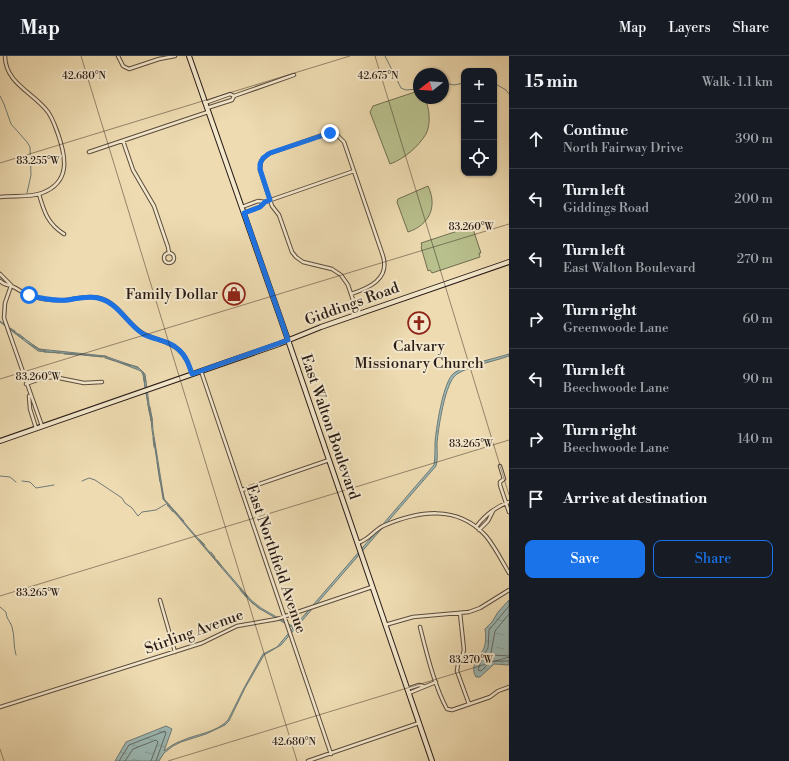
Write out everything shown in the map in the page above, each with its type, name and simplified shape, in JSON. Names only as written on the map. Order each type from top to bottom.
[{"type":"main road","name":"East Walton Boulevard","points":[[189,56],[432,761]]},
{"type":"main road","name":"Giddings Road","points":[[0,440],[201,371],[358,314],[509,262]]},
{"type":"street","points":[[0,197],[39,194],[51,189],[59,180],[64,167],[64,153],[51,117],[39,102],[11,77],[7,68],[5,56]]},
{"type":"street","points":[[118,56],[122,65],[128,69],[159,59],[175,56]]},
{"type":"street","points":[[159,59],[163,56]]},
{"type":"street","points":[[89,152],[208,110],[232,100],[234,96],[294,75]]},
{"type":"street","points":[[205,103],[230,94],[234,96]]},
{"type":"street","points":[[351,294],[372,285],[381,274],[385,265],[346,145],[341,138],[333,134],[326,134],[270,153],[261,162],[260,169],[270,200],[279,215],[294,255],[305,264],[329,268],[337,272],[346,280],[358,314]]},
{"type":"street","points":[[123,141],[133,170],[154,206],[169,253],[172,254],[174,258],[170,263],[166,262],[164,258],[166,254],[169,253]]},
{"type":"street","points":[[244,213],[260,207],[265,202],[270,200],[354,171]]},
{"type":"street","points":[[39,194],[44,213],[48,220],[64,234]]},
{"type":"street","points":[[242,207],[258,201],[265,202]]},
{"type":"street","points":[[0,274],[11,286]]},
{"type":"street","points":[[0,281],[5,285],[11,286],[29,295],[47,300],[89,297],[107,301],[118,308],[131,324],[141,332],[177,348],[184,356],[192,374]]},
{"type":"street","points":[[11,286],[5,302],[4,318],[29,394],[42,426]]},
{"type":"street","name":"East Northfield Avenue","points":[[201,371],[331,754]]},
{"type":"street","points":[[26,384],[52,377],[84,382],[102,382]]},
{"type":"street","points":[[29,394],[30,409],[36,428]]},
{"type":"street","points":[[242,490],[329,460]]},
{"type":"street","points":[[500,466],[504,479],[500,482],[500,485],[507,502],[509,512]]},
{"type":"street","points":[[476,527],[485,516],[498,506],[507,502]]},
{"type":"street","points":[[479,530],[488,521],[493,510]]},
{"type":"street","points":[[357,543],[368,539],[376,531],[385,526],[425,514],[440,513],[465,520],[476,527],[491,543],[509,573]]},
{"type":"street","name":"Stirling Avenue","points":[[0,708],[206,642],[237,626],[268,622],[372,587]]},
{"type":"street","points":[[385,624],[413,617],[460,614],[478,609],[509,590]]},
{"type":"street","points":[[160,600],[176,652]]},
{"type":"street","points":[[460,614],[464,650],[458,664],[457,671],[469,704]]},
{"type":"street","points":[[420,627],[426,652],[436,682],[448,709],[451,710],[469,704],[491,696],[498,691],[509,687]]},
{"type":"street","points":[[408,692],[421,690],[424,686],[436,682]]},
{"type":"street","points":[[308,761],[418,723]]},
{"type":"green space","points":[[413,93],[413,104],[427,104],[428,106],[429,126],[423,139],[410,152],[390,164],[370,112],[373,106]]},
{"type":"green space","points":[[428,186],[432,201],[430,214],[421,225],[408,232],[397,202],[398,199]]},
{"type":"green space","points":[[470,227],[471,230],[473,229],[481,253],[479,253],[480,257],[432,273],[430,270],[428,271],[421,243]]},
{"type":"water","points":[[0,321],[39,349],[105,356],[139,368],[145,374],[164,499],[251,600],[261,608],[294,627],[434,465],[435,443],[443,395],[450,378],[454,373],[466,367],[509,354],[509,356],[469,368],[457,374],[453,378],[446,396],[441,418],[437,444],[436,466],[281,645],[264,655],[245,688],[229,721],[225,725],[206,734],[173,746],[164,753],[159,761],[115,761],[126,742],[166,726],[172,729],[164,751],[177,743],[218,728],[228,720],[263,654],[277,647],[293,628],[260,609],[250,601],[163,499],[151,418],[141,371],[105,357],[38,351]]},
{"type":"water","points":[[509,600],[509,665],[494,664],[480,677],[476,677],[474,673],[474,665],[485,646],[485,629]]},
{"type":"waterway","points":[[385,56],[401,88],[406,90],[413,89]]},
{"type":"waterway","points":[[449,84],[461,84]]},
{"type":"waterway","points":[[497,85],[506,90],[509,94]]},
{"type":"waterway","points":[[0,96],[11,124],[30,147],[31,175],[27,193]]},
{"type":"waterway","points":[[10,328],[15,331]]},
{"type":"waterway","points":[[11,330],[23,339]]},
{"type":"waterway","points":[[19,334],[24,338]]},
{"type":"waterway","points":[[28,343],[41,351]]},
{"type":"waterway","points":[[33,345],[46,351]]},
{"type":"waterway","points":[[44,352],[60,353]]},
{"type":"waterway","points":[[53,352],[62,352]]},
{"type":"waterway","points":[[65,353],[90,355]]},
{"type":"waterway","points":[[64,354],[78,355]]},
{"type":"waterway","points":[[84,355],[102,357]]},
{"type":"waterway","points":[[97,356],[106,356]]},
{"type":"waterway","points":[[105,358],[131,366]]},
{"type":"waterway","points":[[124,363],[138,367]]},
{"type":"waterway","points":[[143,372],[146,382]]},
{"type":"waterway","points":[[144,378],[145,387]]},
{"type":"waterway","points":[[146,393],[148,401]]},
{"type":"waterway","points":[[148,404],[151,421]]},
{"type":"waterway","points":[[150,407],[152,426]]},
{"type":"waterway","points":[[153,438],[154,447]]},
{"type":"waterway","points":[[154,439],[157,457]]},
{"type":"waterway","points":[[157,462],[160,482]]},
{"type":"waterway","points":[[0,476],[10,477],[16,482]]},
{"type":"waterway","points":[[82,481],[89,478],[95,480],[122,498],[138,516],[142,512],[156,510],[166,504]]},
{"type":"waterway","points":[[22,481],[30,482],[36,488],[54,485]]},
{"type":"waterway","points":[[161,484],[164,499],[184,521]]},
{"type":"waterway","points":[[167,505],[173,512]]},
{"type":"waterway","points":[[199,539],[205,545]]},
{"type":"waterway","points":[[201,542],[206,549]]},
{"type":"waterway","points":[[209,552],[222,568]]},
{"type":"waterway","points":[[211,552],[215,557]]},
{"type":"waterway","points":[[217,560],[221,565]]},
{"type":"waterway","points":[[240,588],[248,597]]},
{"type":"waterway","points":[[240,590],[246,597]]},
{"type":"waterway","points":[[251,602],[260,609]]},
{"type":"waterway","points":[[0,607],[6,612],[12,627],[16,655]]},
{"type":"place","name":"Family Dollar","points":[[234,294]]},
{"type":"place","name":"Calvary Missionary Church","points":[[419,323]]},
{"type":"route","points":[[29,295],[51,300],[89,297],[107,301],[118,308],[131,324],[141,332],[177,348],[184,356],[192,374],[288,340],[244,213],[260,207],[265,202],[270,200],[260,169],[261,162],[268,154],[330,133]]}]
